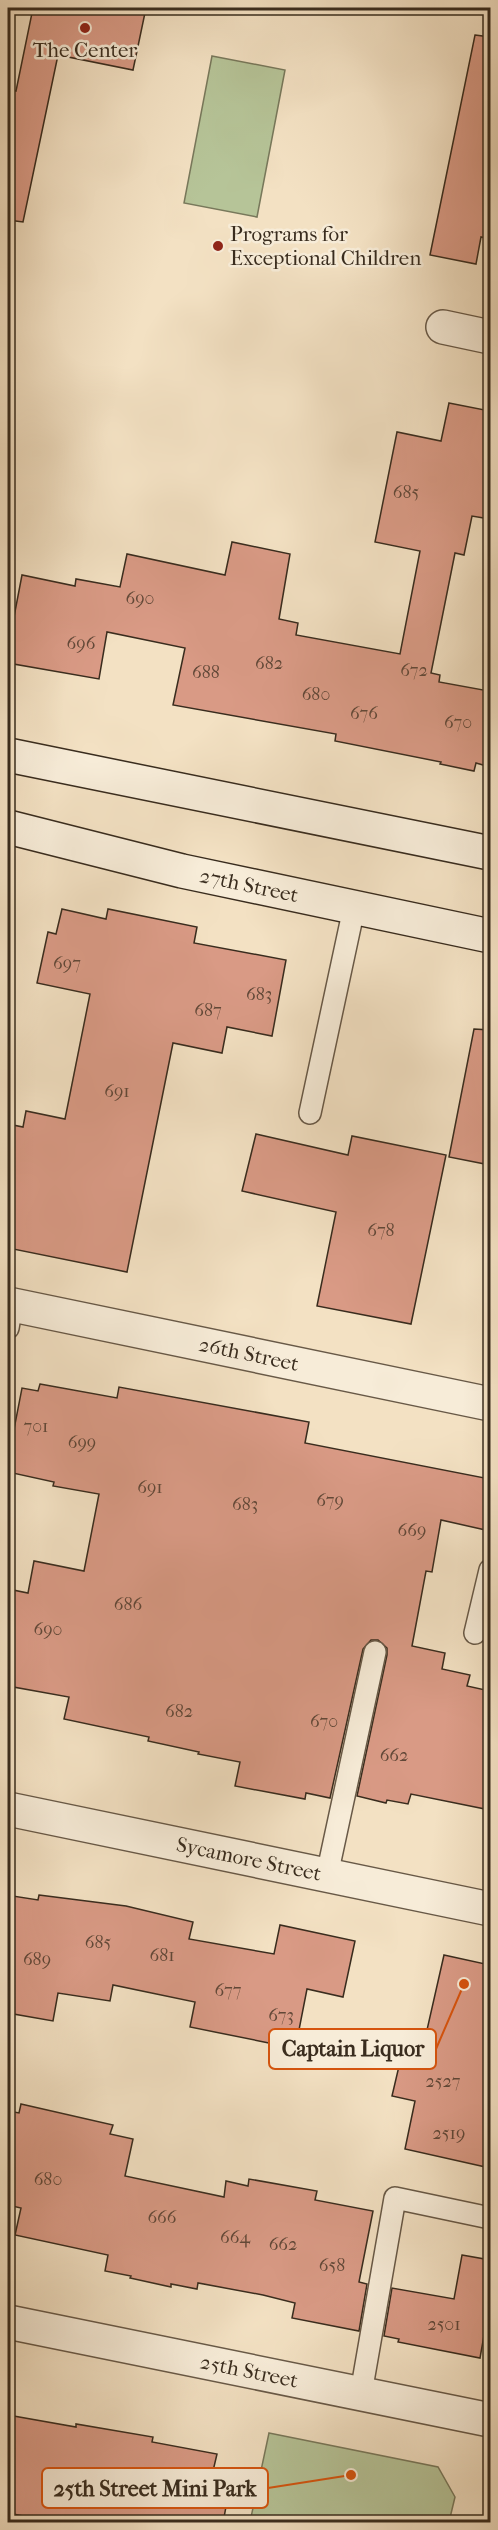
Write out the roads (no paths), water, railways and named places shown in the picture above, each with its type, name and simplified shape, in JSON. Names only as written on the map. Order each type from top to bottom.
[{"type":"street","points":[[443,327],[490,336]]},
{"type":"street","points":[[8,755],[490,853]]},
{"type":"street","name":"27th Street","points":[[8,827],[182,871],[490,936]]},
{"type":"street","name":"26th Street","points":[[9,1312],[490,1404]]},
{"type":"street","name":"Sycamore Street","points":[[8,1809],[490,1909]]},
{"type":"street","name":"25th Street","points":[[8,2322],[490,2420]]},
{"type":"lane","points":[[310,1113],[354,908]]},
{"type":"lane","points":[[475,1633],[490,1570]]},
{"type":"lane","points":[[327,1875],[375,1652]]},
{"type":"lane","points":[[360,2393],[395,2198],[490,2218]]},
{"type":"place","name":"The Center","points":[[85,28]]},
{"type":"place","name":"Programs for Exceptional Children","points":[[218,246]]},
{"type":"place","name":"Captain Liquor","points":[[464,1984]]},
{"type":"place","name":"25th Street Mini Park","points":[[351,2475]]}]
